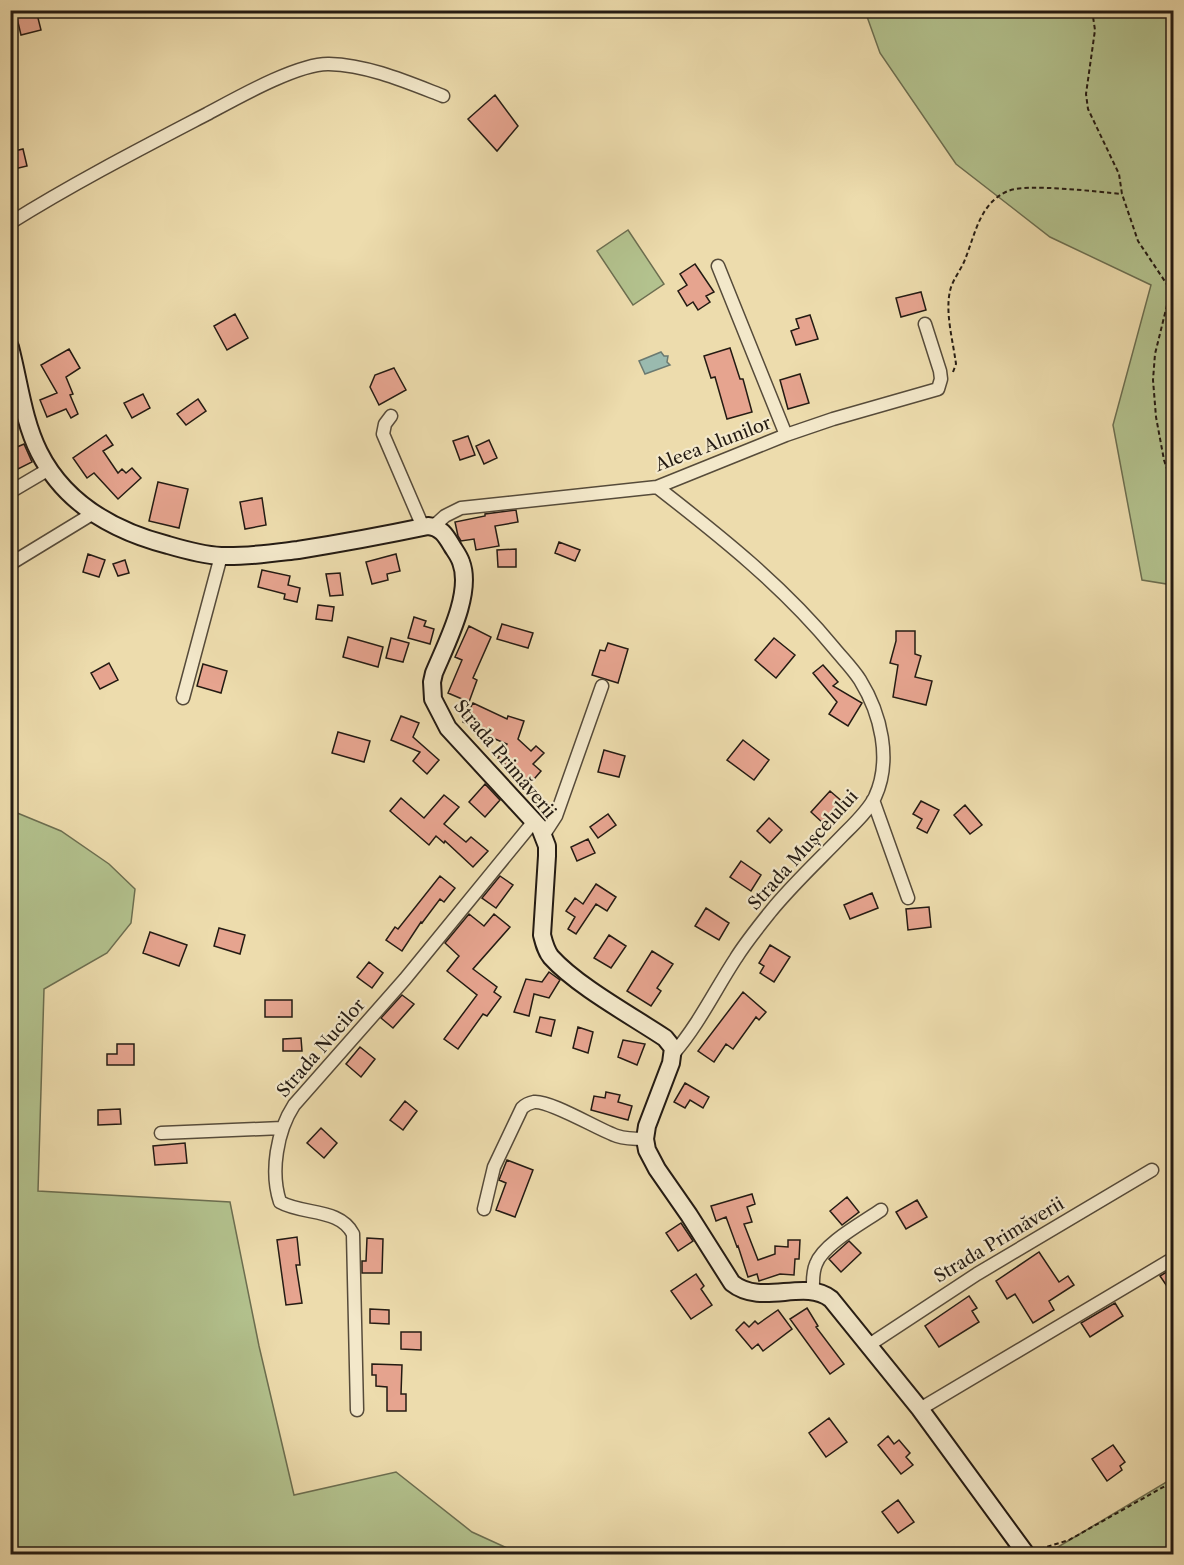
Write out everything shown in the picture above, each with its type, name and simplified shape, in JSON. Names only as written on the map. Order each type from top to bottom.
[{"type":"street","points":[[10,223],[134,151],[248,92],[298,71],[327,64],[361,69],[398,79],[443,96]]},
{"type":"street","points":[[718,266],[786,435]]},
{"type":"street","points":[[925,324],[940,371],[941,379],[938,389]]},
{"type":"street","points":[[10,347],[27,423],[39,452],[63,487],[92,514],[123,531],[186,550],[221,556],[261,555],[428,527],[384,434],[385,424],[391,416]]},
{"type":"street","name":"Aleea Alunilor","points":[[428,527],[461,508],[657,487],[786,435],[938,389]]},
{"type":"street","points":[[10,492],[49,469]]},
{"type":"street","name":"Strada Mușcelului","points":[[657,487],[744,556],[779,589],[823,634],[860,680],[878,718],[883,745],[884,771],[873,800],[773,908],[754,932],[696,1024],[674,1053]]},
{"type":"street","points":[[10,564],[92,514]]},
{"type":"street","name":"Strada Primăverii","points":[[428,527],[443,532],[462,562],[465,584],[461,604],[434,672],[432,682],[434,699],[448,728],[535,820],[543,836],[547,856],[542,935],[545,946],[550,956],[584,984],[670,1043],[674,1053]]},
{"type":"street","points":[[183,698],[221,556]]},
{"type":"street","points":[[543,836],[556,816],[602,686]]},
{"type":"street","points":[[873,800],[908,898]]},
{"type":"street","name":"Strada Nucilor","points":[[357,1410],[353,1234],[347,1224],[335,1218],[288,1207],[280,1202],[277,1194],[276,1168],[282,1128],[294,1106],[405,979],[535,820]]},
{"type":"street","points":[[674,1053],[647,1126],[645,1139],[651,1159],[732,1282],[741,1290],[752,1293],[813,1292],[831,1299],[920,1409],[1021,1552]]},
{"type":"street","points":[[484,1209],[494,1167],[522,1108],[527,1104],[536,1101],[617,1136],[645,1139]]},
{"type":"street","points":[[161,1133],[282,1128]]},
{"type":"street","name":"Strada Primăverii","points":[[868,1345],[977,1274],[1152,1170]]},
{"type":"street","points":[[813,1292],[813,1275],[820,1255],[881,1210]]},
{"type":"street","points":[[920,1409],[1173,1257]]},
{"type":"path","points":[[1092,10],[1095,30],[1086,94],[1088,110],[1119,174],[1122,194],[1138,241],[1168,286],[1169,297],[1155,354],[1153,380],[1156,417],[1164,460],[1173,490]]},
{"type":"path","points":[[938,389],[952,377],[956,364],[949,309],[950,290],[981,217],[993,200],[1010,190],[1038,188],[1122,194]]},
{"type":"path","points":[[1021,1552],[1043,1550],[1069,1540],[1173,1481]]},
{"type":"green space","points":[[865,11],[1173,11],[1173,585],[1142,580],[1113,425],[1151,285],[1050,237],[956,164],[880,53]]},
{"type":"green space","points":[[628,230],[664,284],[633,305],[597,251]]},
{"type":"green space","points":[[10,810],[61,831],[109,864],[135,889],[131,923],[107,953],[44,989],[38,1191],[230,1202],[259,1346],[294,1495],[396,1472],[472,1532],[520,1554],[11,1554]]},
{"type":"green space","points":[[1173,1478],[1173,1554],[1044,1554],[1048,1553]]},
{"type":"water","points":[[661,352],[664,356],[668,356],[667,362],[670,365],[645,374],[639,361]]},
{"type":"building","points":[[36,10],[41,30],[21,35],[16,14]]},
{"type":"building","points":[[495,95],[518,126],[497,151],[468,119]]},
{"type":"building","points":[[23,149],[27,166],[10,170],[10,152]]},
{"type":"building","points":[[695,264],[714,292],[706,296],[710,302],[698,310],[693,302],[687,306],[678,291],[687,285],[680,274]]},
{"type":"building","points":[[921,292],[926,310],[901,317],[896,298]]},
{"type":"building","points":[[235,314],[248,338],[227,350],[214,326]]},
{"type":"building","points":[[810,315],[818,339],[796,345],[791,331],[799,328],[796,319]]},
{"type":"building","points":[[730,348],[740,379],[743,379],[752,412],[727,419],[715,377],[711,378],[704,356]]},
{"type":"building","points":[[69,349],[80,368],[66,377],[78,414],[71,418],[66,409],[47,417],[40,400],[57,393],[41,365]]},
{"type":"building","points":[[394,368],[406,390],[379,405],[370,387],[375,375]]},
{"type":"building","points":[[800,374],[809,403],[788,409],[780,380]]},
{"type":"building","points":[[143,394],[150,408],[132,418],[124,403]]},
{"type":"building","points":[[198,399],[206,411],[186,425],[177,414]]},
{"type":"building","points":[[106,435],[113,445],[103,451],[118,473],[122,469],[126,473],[132,468],[141,478],[118,499],[94,473],[87,478],[73,458]]},
{"type":"building","points":[[468,436],[475,455],[460,460],[453,441]]},
{"type":"building","points":[[489,440],[497,458],[484,464],[476,446]]},
{"type":"building","points":[[24,444],[32,462],[18,469],[10,450]]},
{"type":"building","points":[[158,482],[188,489],[179,528],[149,521]]},
{"type":"building","points":[[262,498],[266,525],[245,529],[240,502]]},
{"type":"building","points":[[516,510],[518,522],[495,526],[499,546],[476,550],[474,539],[461,541],[458,536],[455,522],[485,516],[485,514]]},
{"type":"building","points":[[559,542],[580,550],[575,561],[555,553]]},
{"type":"building","points":[[516,549],[516,567],[498,567],[497,550]]},
{"type":"building","points":[[88,554],[105,560],[99,577],[83,572]]},
{"type":"building","points":[[396,554],[400,571],[387,574],[388,580],[372,584],[366,562]]},
{"type":"building","points":[[125,560],[129,573],[118,576],[113,564]]},
{"type":"building","points":[[262,570],[290,576],[288,585],[300,588],[297,602],[284,599],[285,594],[258,587]]},
{"type":"building","points":[[340,573],[343,595],[330,596],[326,574]]},
{"type":"building","points":[[318,605],[334,607],[332,621],[316,619]]},
{"type":"building","points":[[414,617],[426,621],[424,626],[434,629],[430,644],[408,638]]},
{"type":"building","points":[[502,624],[533,633],[528,648],[497,639]]},
{"type":"building","points":[[469,626],[491,637],[473,678],[477,680],[469,702],[448,693],[462,660],[455,657]]},
{"type":"building","points":[[896,631],[915,631],[915,654],[921,656],[915,677],[932,681],[926,705],[893,697],[898,665],[890,663],[896,641]]},
{"type":"building","points":[[348,637],[383,647],[378,667],[343,657]]},
{"type":"building","points":[[391,638],[409,643],[403,662],[386,658]]},
{"type":"building","points":[[774,638],[795,655],[776,678],[755,660]]},
{"type":"building","points":[[608,643],[628,649],[618,683],[592,675],[600,650],[605,651]]},
{"type":"building","points":[[109,663],[118,680],[100,689],[91,673]]},
{"type":"building","points":[[203,664],[227,671],[221,693],[197,686]]},
{"type":"building","points":[[823,665],[838,682],[833,686],[862,703],[848,726],[829,714],[837,702],[813,673]]},
{"type":"building","points":[[473,703],[507,719],[508,716],[524,721],[518,739],[531,751],[536,746],[544,753],[533,764],[541,771],[529,785],[498,758],[507,744],[463,722]]},
{"type":"building","points":[[401,716],[419,723],[413,737],[439,760],[427,774],[413,761],[420,752],[391,740]]},
{"type":"building","points":[[338,732],[370,741],[364,762],[332,753]]},
{"type":"building","points":[[743,740],[769,760],[754,780],[727,760]]},
{"type":"building","points":[[604,750],[625,756],[619,777],[598,772]]},
{"type":"building","points":[[485,784],[500,800],[485,817],[469,802]]},
{"type":"building","points":[[830,791],[844,803],[825,825],[811,812]]},
{"type":"building","points":[[444,795],[459,807],[444,824],[466,842],[471,837],[488,851],[473,867],[445,841],[444,843],[436,836],[429,845],[390,811],[401,798],[424,818]]},
{"type":"building","points":[[921,801],[939,810],[927,833],[917,828],[922,819],[913,814]]},
{"type":"building","points":[[965,805],[982,825],[970,834],[954,815]]},
{"type":"building","points":[[608,814],[616,825],[598,838],[590,827]]},
{"type":"building","points":[[769,818],[782,830],[770,843],[757,831]]},
{"type":"building","points":[[588,839],[595,853],[577,861],[571,847]]},
{"type":"building","points":[[741,861],[761,875],[751,891],[730,877]]},
{"type":"building","points":[[440,876],[455,888],[444,902],[440,899],[402,951],[386,940],[395,927],[398,929]]},
{"type":"building","points":[[500,876],[513,885],[496,908],[482,898]]},
{"type":"building","points":[[596,884],[616,897],[607,911],[596,904],[576,934],[568,929],[575,917],[566,911],[575,898],[583,904]]},
{"type":"building","points":[[872,893],[878,908],[850,919],[844,905]]},
{"type":"building","points":[[929,907],[931,927],[908,930],[906,909]]},
{"type":"building","points":[[706,908],[729,923],[719,940],[695,926]]},
{"type":"building","points":[[469,914],[484,926],[494,914],[510,927],[473,969],[497,987],[494,992],[501,997],[487,1016],[483,1014],[458,1049],[444,1039],[477,995],[447,971],[459,956],[445,943]]},
{"type":"building","points":[[219,928],[245,935],[240,954],[214,946]]},
{"type":"building","points":[[150,932],[187,945],[179,966],[143,953]]},
{"type":"building","points":[[609,935],[626,946],[611,968],[594,958]]},
{"type":"building","points":[[770,945],[790,957],[774,982],[760,973],[764,966],[759,963]]},
{"type":"building","points":[[652,951],[673,964],[657,988],[661,991],[651,1006],[627,991]]},
{"type":"building","points":[[369,962],[383,973],[372,988],[357,977]]},
{"type":"building","points":[[549,972],[560,980],[549,998],[534,994],[529,1016],[514,1012],[526,979],[542,982]]},
{"type":"building","points":[[743,992],[766,1012],[759,1020],[756,1017],[733,1049],[726,1044],[714,1062],[698,1051]]},
{"type":"building","points":[[402,995],[414,1004],[393,1028],[381,1018]]},
{"type":"building","points":[[265,1000],[292,1000],[292,1017],[265,1017]]},
{"type":"building","points":[[540,1017],[555,1020],[551,1036],[536,1032]]},
{"type":"building","points":[[578,1027],[593,1032],[588,1053],[573,1048]]},
{"type":"building","points":[[301,1038],[302,1051],[283,1051],[283,1039]]},
{"type":"building","points":[[623,1040],[645,1044],[637,1065],[618,1057]]},
{"type":"building","points":[[117,1044],[134,1044],[134,1065],[107,1065],[107,1054],[117,1054]]},
{"type":"building","points":[[360,1047],[375,1059],[361,1077],[346,1064]]},
{"type":"building","points":[[685,1083],[709,1097],[703,1108],[690,1100],[685,1108],[674,1102]]},
{"type":"building","points":[[606,1092],[620,1095],[618,1102],[632,1106],[628,1120],[591,1110],[594,1096],[605,1098]]},
{"type":"building","points":[[405,1101],[417,1111],[403,1130],[390,1120]]},
{"type":"building","points":[[120,1109],[121,1124],[98,1125],[98,1110]]},
{"type":"building","points":[[321,1128],[337,1143],[324,1158],[307,1143]]},
{"type":"building","points":[[185,1143],[187,1163],[155,1165],[153,1146]]},
{"type":"building","points":[[507,1160],[533,1170],[515,1217],[496,1210],[506,1183],[499,1180]]},
{"type":"building","points":[[752,1194],[755,1204],[747,1207],[752,1222],[744,1224],[758,1260],[775,1254],[775,1246],[788,1247],[788,1240],[800,1240],[799,1259],[795,1259],[794,1275],[780,1274],[759,1281],[757,1274],[748,1277],[726,1217],[716,1221],[711,1206]]},
{"type":"building","points":[[847,1197],[859,1212],[842,1225],[830,1211]]},
{"type":"building","points":[[917,1200],[927,1217],[906,1229],[896,1212]]},
{"type":"building","points":[[681,1223],[693,1241],[678,1251],[666,1233]]},
{"type":"building","points":[[297,1237],[300,1265],[296,1265],[302,1303],[286,1305],[277,1240]]},
{"type":"building","points":[[367,1238],[383,1239],[382,1273],[362,1273],[362,1261],[366,1261]]},
{"type":"building","points":[[849,1241],[861,1253],[841,1272],[829,1259]]},
{"type":"building","points":[[1039,1252],[1059,1282],[1068,1276],[1074,1285],[1049,1301],[1054,1310],[1033,1323],[1015,1294],[1007,1299],[996,1281]]},
{"type":"building","points":[[1173,1268],[1173,1295],[1160,1276]]},
{"type":"building","points":[[696,1274],[704,1286],[701,1289],[712,1305],[691,1319],[671,1291]]},
{"type":"building","points":[[969,1296],[977,1308],[972,1311],[979,1322],[939,1347],[925,1326]]},
{"type":"building","points":[[1115,1303],[1123,1316],[1090,1337],[1081,1323]]},
{"type":"building","points":[[807,1308],[818,1326],[816,1327],[844,1364],[830,1374],[790,1319]]},
{"type":"building","points":[[370,1309],[389,1310],[389,1324],[370,1323]]},
{"type":"building","points":[[778,1310],[792,1329],[763,1351],[758,1344],[752,1349],[736,1330],[744,1322],[749,1327],[755,1321],[758,1324]]},
{"type":"building","points":[[401,1332],[421,1332],[421,1350],[401,1349]]},
{"type":"building","points":[[372,1364],[402,1365],[401,1394],[406,1394],[406,1411],[387,1411],[387,1387],[376,1386],[376,1375],[372,1375]]},
{"type":"building","points":[[829,1418],[847,1442],[826,1457],[809,1433]]},
{"type":"building","points":[[888,1436],[894,1444],[899,1440],[910,1453],[906,1457],[913,1465],[901,1474],[878,1445]]},
{"type":"building","points":[[1113,1445],[1125,1462],[1120,1466],[1122,1470],[1107,1481],[1092,1459]]},
{"type":"building","points":[[898,1500],[914,1522],[898,1533],[882,1512]]}]
